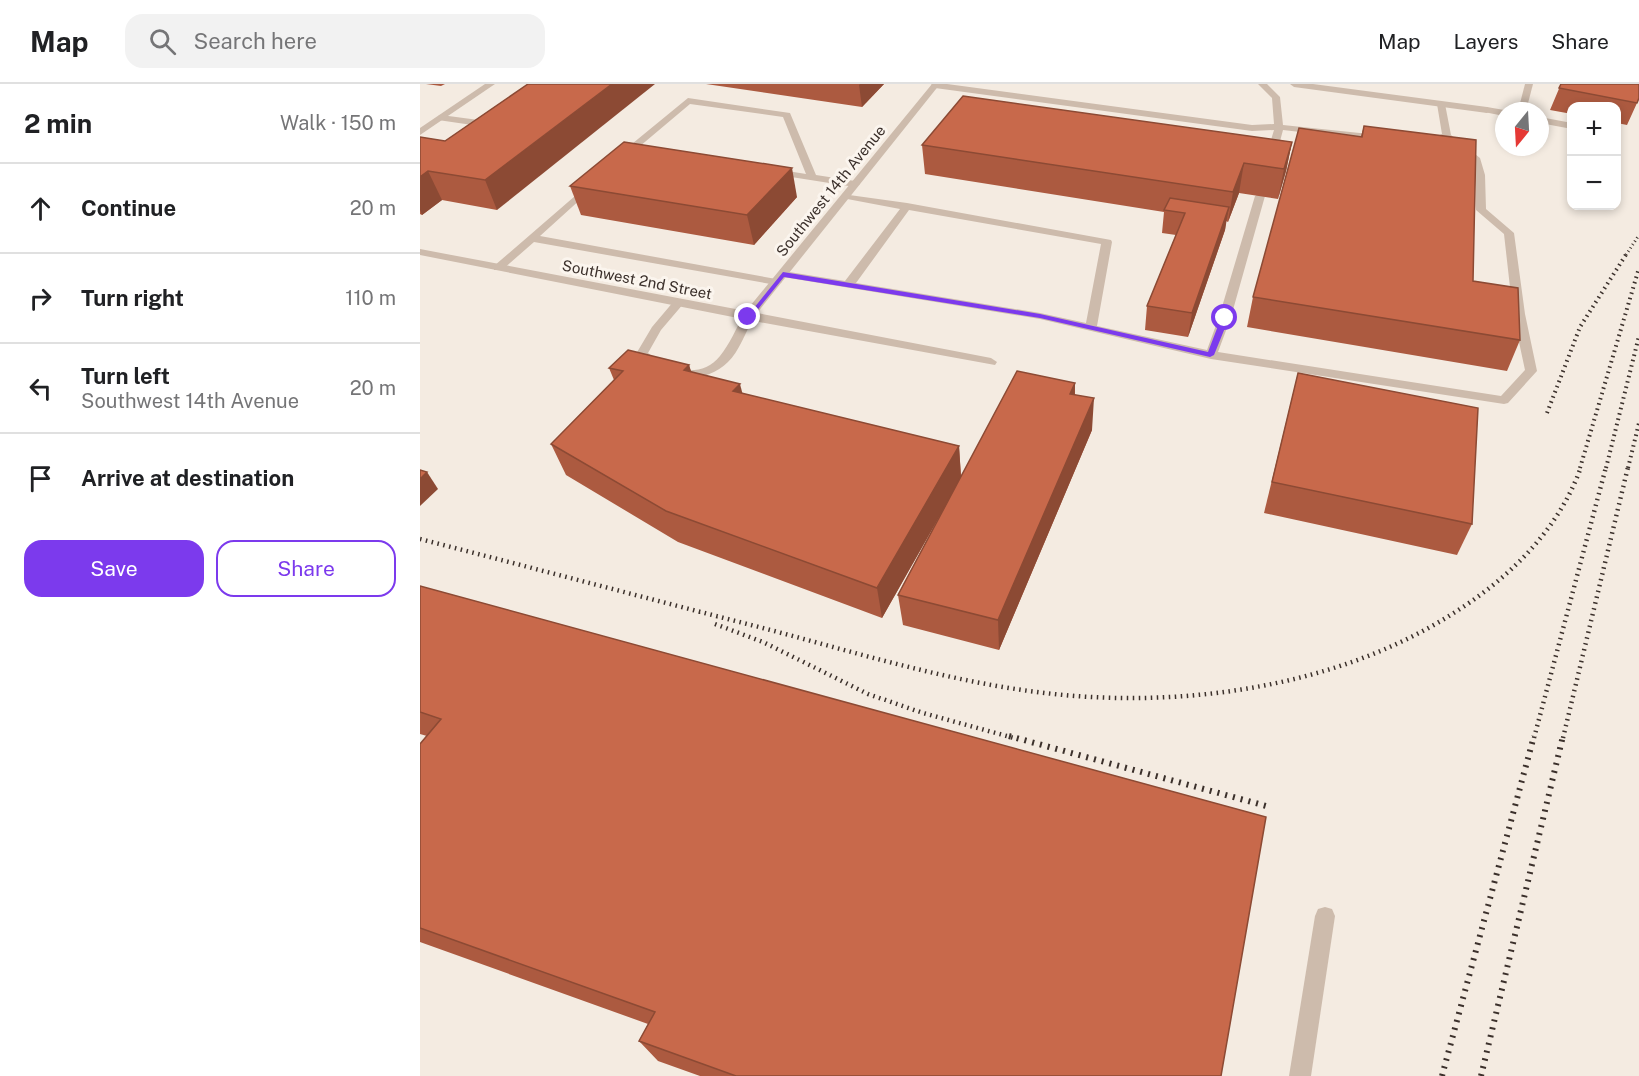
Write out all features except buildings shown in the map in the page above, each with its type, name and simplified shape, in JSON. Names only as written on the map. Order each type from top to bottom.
[{"type":"street","points":[[420,132],[491,84]]},
{"type":"street","points":[[936,84],[1252,128],[1279,127],[1391,139]]},
{"type":"street","name":"Southwest 14th Avenue","points":[[678,303],[657,329],[642,354],[657,367],[681,375],[710,369],[725,359],[748,317],[936,84]]},
{"type":"street","points":[[1262,84],[1276,97],[1279,127],[1267,168]]},
{"type":"street","points":[[1294,84],[1495,111]]},
{"type":"street","points":[[1524,102],[1529,84]]},
{"type":"street","points":[[995,92],[1023,110]]},
{"type":"street","points":[[1045,99],[1068,111]]},
{"type":"street","points":[[621,158],[688,100],[787,115],[812,177]]},
{"type":"street","points":[[532,238],[779,278],[848,285],[1040,316],[1210,355],[1504,400],[1531,371],[1519,314],[1509,233],[1481,210],[1480,175],[1475,158],[1447,136],[1441,104]]},
{"type":"street","points":[[1095,105],[1126,124]]},
{"type":"street","points":[[1149,112],[1172,127]]},
{"type":"street","points":[[477,130],[495,117]]},
{"type":"street","points":[[441,118],[486,124]]},
{"type":"street","points":[[1549,122],[1567,125]]},
{"type":"street","points":[[1425,143],[1447,136]]},
{"type":"street","points":[[630,150],[642,152]]},
{"type":"street","points":[[767,171],[855,184]]},
{"type":"street","points":[[498,268],[594,182]]},
{"type":"street","points":[[846,196],[1107,242],[1091,328]]},
{"type":"street","points":[[1210,355],[1225,318],[1260,196]]},
{"type":"street","points":[[848,285],[907,206]]},
{"type":"street","name":"Southwest 2nd Street","points":[[421,254],[991,362]]},
{"type":"street","points":[[1300,1076],[1324,916]]},
{"type":"railway","points":[[1626,255],[1639,235]]},
{"type":"railway","points":[[1547,413],[1580,327],[1627,253]]},
{"type":"railway","points":[[1580,468],[1639,268]]},
{"type":"railway","points":[[1606,468],[1639,336]]},
{"type":"railway","points":[[1628,468],[1639,423]]},
{"type":"railway","points":[[420,539],[966,680],[1037,692],[1089,697],[1142,698],[1196,695],[1250,688],[1303,677],[1354,661],[1403,641],[1449,616],[1490,587],[1528,553],[1559,513],[1581,467]]},
{"type":"railway","points":[[1534,738],[1606,467]]},
{"type":"railway","points":[[1563,738],[1628,467]]},
{"type":"railway","points":[[715,624],[763,642],[868,694],[923,713],[1014,738]]},
{"type":"railway","points":[[1009,736],[1270,807]]},
{"type":"railway","points":[[1442,1076],[1534,736]]},
{"type":"railway","points":[[1481,1076],[1563,736]]},
{"type":"route","points":[[748,317],[783,274],[1040,316],[1210,355],[1225,318]]}]
